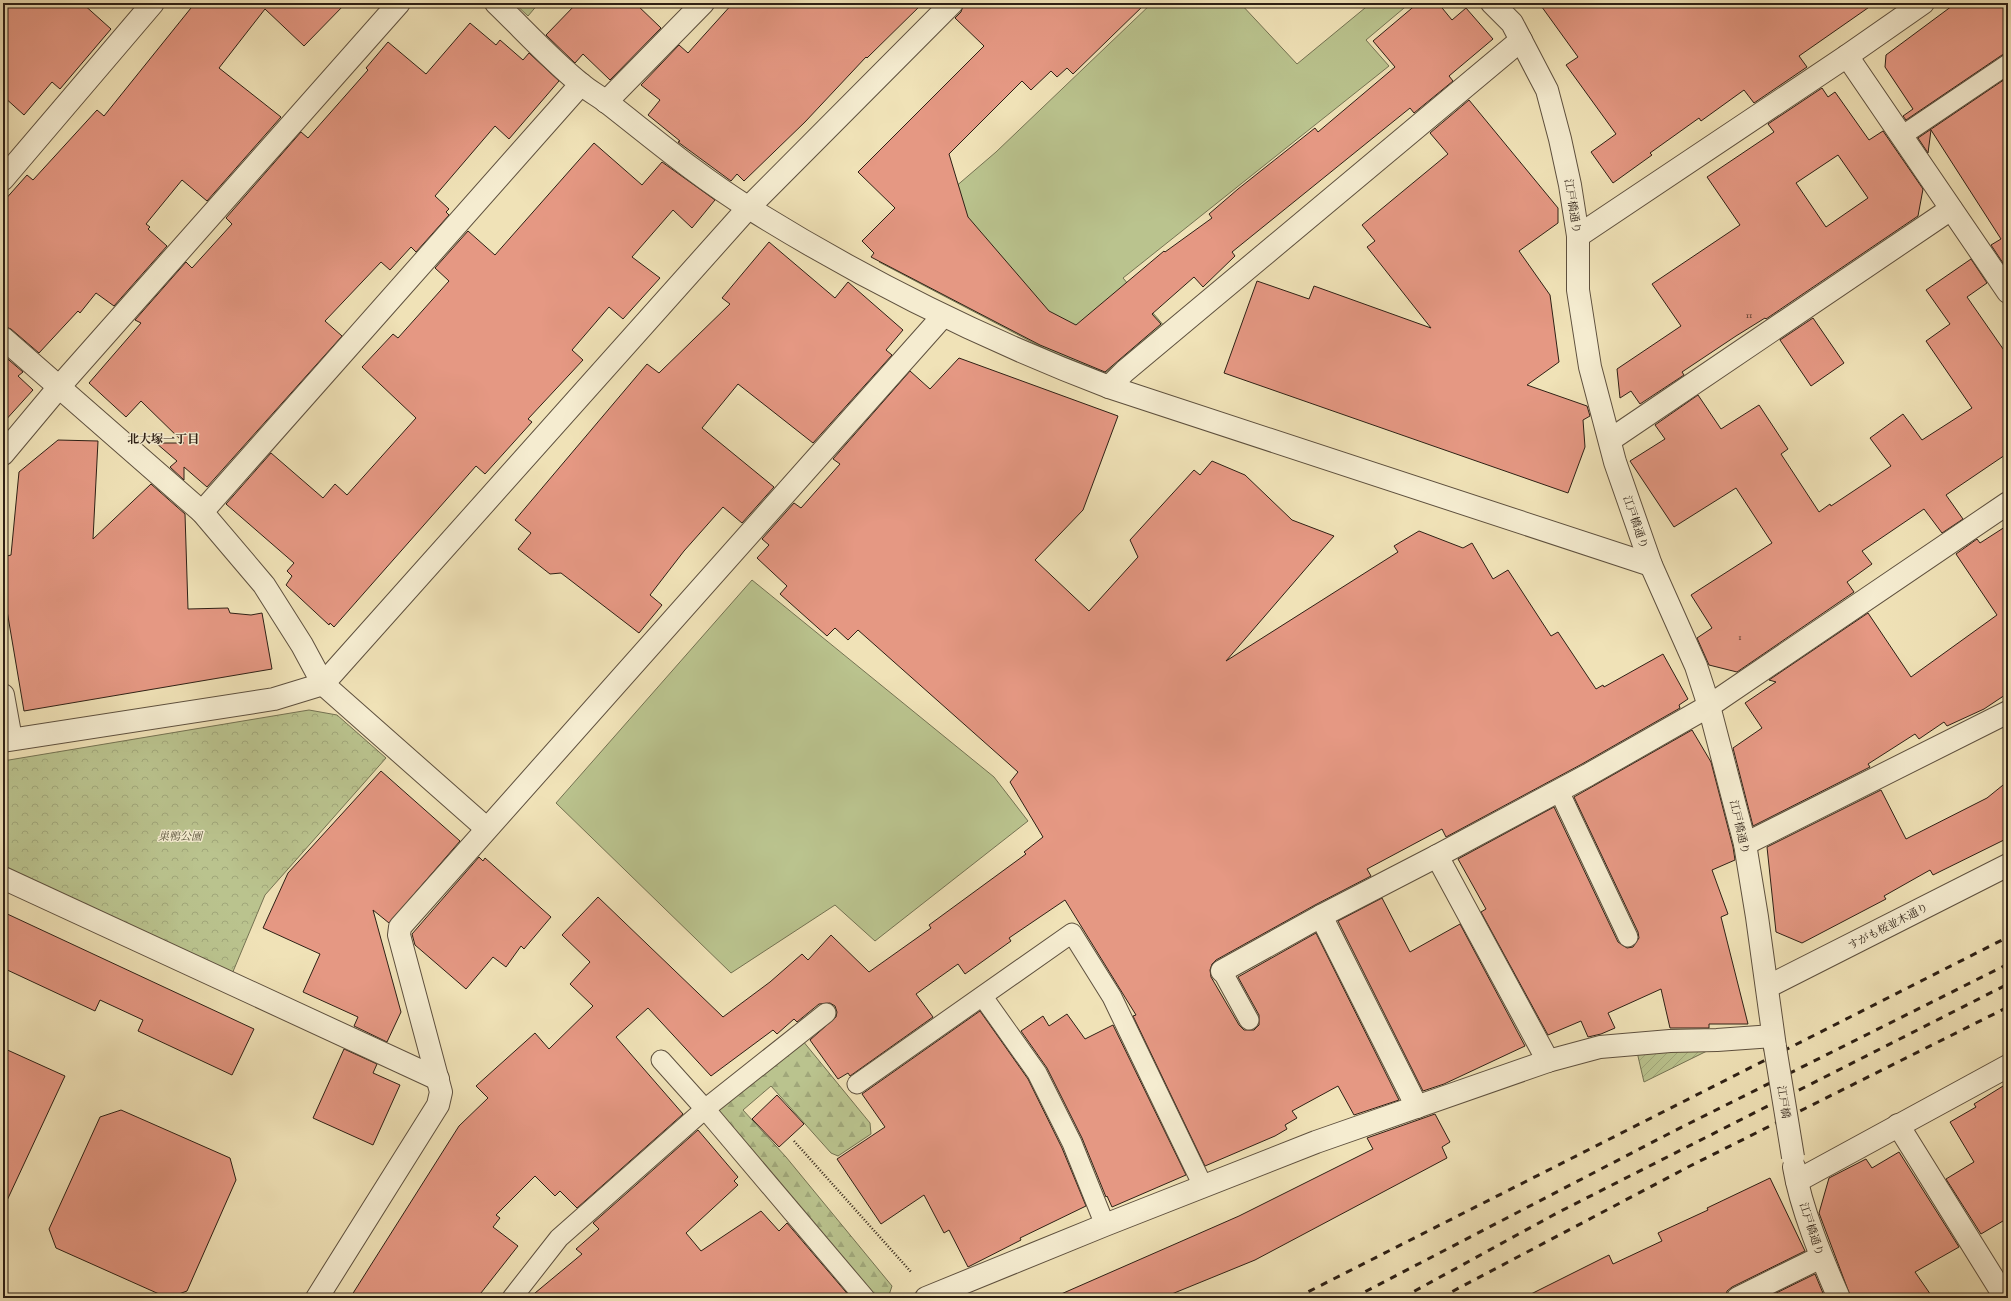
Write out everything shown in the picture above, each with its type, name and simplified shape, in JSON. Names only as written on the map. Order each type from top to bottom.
[{"type":"street","points":[[3,179],[153,3]]},
{"type":"street","points":[[3,454],[59,387],[399,3]]},
{"type":"street","points":[[496,3],[580,84],[606,102],[685,165],[748,208],[841,263],[943,316],[1046,363],[1109,387],[1651,565]]},
{"type":"street","points":[[606,102],[703,3]]},
{"type":"street","points":[[3,695],[7,740],[274,699],[323,684],[748,208],[952,3]]},
{"type":"street","name":"江戸橋通り","points":[[1492,3],[1512,23],[1546,90],[1570,185],[1578,236],[1578,290],[1590,367],[1615,462],[1651,565],[1696,666],[1710,706],[1745,844],[1774,1042]]},
{"type":"street","points":[[1578,236],[1847,56],[1923,3]]},
{"type":"street","points":[[1109,387],[1520,40]]},
{"type":"street","points":[[1847,56],[2008,292]]},
{"type":"street","points":[[202,512],[580,84]]},
{"type":"street","points":[[1610,440],[1951,209]]},
{"type":"street","points":[[317,1298],[438,1105],[441,1092],[399,935],[400,927],[486,828],[943,316]]},
{"type":"street","points":[[3,338],[202,512],[264,585],[302,645],[323,684],[486,828]]},
{"type":"street","points":[[1222,971],[1321,916],[1438,856],[1559,791],[1710,706],[2008,503]]},
{"type":"street","points":[[1745,844],[2008,712]]},
{"type":"street","points":[[1438,856],[1548,1061]]},
{"type":"street","name":"すがも桜並木通り","points":[[1767,987],[2008,865]]},
{"type":"street","points":[[3,878],[438,1079]]},
{"type":"street","points":[[1321,916],[1417,1107]]},
{"type":"street","points":[[929,1297],[1105,1225],[1316,1142],[1548,1061],[1600,1047],[1670,1041],[1717,1040],[1774,1042]]},
{"type":"street","name":"江戸橋","points":[[1774,1042],[1793,1157]]},
{"type":"street","points":[[1797,1181],[2008,1066]]},
{"type":"street","points":[[1898,1125],[2002,1294]]},
{"type":"street","name":"江戸橋通り","points":[[1793,1157],[1797,1181],[1821,1258],[1839,1298]]},
{"type":"street","points":[[1738,1298],[1821,1258]]},
{"type":"lane","points":[[1902,136],[2008,64]]},
{"type":"lane","points":[[1559,791],[1628,936]]},
{"type":"lane","points":[[858,1084],[1072,933],[1112,997],[1203,1186]]},
{"type":"lane","points":[[1222,971],[1249,1020]]},
{"type":"lane","points":[[983,996],[1037,1073],[1072,1143],[1105,1225]]},
{"type":"lane","points":[[512,1298],[559,1238],[705,1109],[826,1013]]},
{"type":"lane","points":[[661,1060],[705,1109],[864,1298]]},
{"type":"path","points":[[794,1141],[929,1297]]},
{"type":"green space","points":[[514,3],[539,3],[528,16]]},
{"type":"green space","points":[[1152,3],[1240,3],[1297,64],[1371,3],[1410,3],[1366,40],[1389,66],[1123,278],[1165,327],[1105,373],[1051,352],[879,262],[933,206],[996,152]]},
{"type":"green space","points":[[752,580],[994,777],[1028,821],[875,941],[835,905],[731,973],[556,803]]},
{"type":"green space","name":"巣鴨公園","points":[[309,710],[337,715],[386,758],[265,895],[232,974],[3,868],[3,761]]},
{"type":"green space","points":[[798,1035],[870,1123],[871,1134],[838,1156],[831,1153],[771,1086],[743,1110],[786,1157],[892,1286],[888,1298],[875,1298],[785,1194],[712,1103]]},
{"type":"green space","points":[[1709,1050],[1644,1082],[1637,1052]]},
{"type":"building","points":[[3,3],[82,3],[111,29],[60,89],[52,82],[24,115],[3,96]]},
{"type":"building","points":[[195,3],[346,3],[304,46],[265,9],[219,68],[281,117],[207,201],[182,180],[146,224],[150,227],[148,229],[167,246],[114,306],[96,293],[80,313],[78,311],[39,353],[11,329],[3,326],[3,202],[27,175],[33,180],[97,110],[104,116]]},
{"type":"building","points":[[577,3],[635,3],[661,28],[610,80],[583,54],[575,63],[546,35]]},
{"type":"building","points":[[733,3],[923,3],[867,58],[866,57],[805,122],[744,181],[737,174],[731,181],[678,142],[680,141],[648,115],[660,100],[641,85],[679,45],[688,53]]},
{"type":"building","points":[[964,3],[1146,3],[1073,74],[1067,68],[1057,77],[1051,71],[1031,90],[1022,81],[949,154],[968,217],[1049,311],[1076,325],[1164,251],[1165,252],[1212,218],[1209,214],[1238,189],[1315,128],[1318,132],[1395,67],[1373,41],[1418,3],[1438,3],[1452,20],[1466,8],[1493,39],[1449,76],[1453,81],[1414,113],[1410,108],[1232,252],[1235,256],[1203,287],[1194,277],[1152,314],[1161,324],[1105,372],[1040,345],[871,257],[874,253],[862,241],[895,208],[858,172],[984,46],[955,18],[961,12]]},
{"type":"building","points":[[1539,3],[1875,3],[1799,56],[1807,67],[1754,103],[1744,90],[1701,121],[1699,118],[1650,153],[1652,155],[1613,183],[1591,152],[1616,134],[1566,65],[1578,57]]},
{"type":"building","points":[[1956,3],[2008,3],[2008,53],[2002,55],[1906,120],[1903,116],[1913,109],[1885,67],[1886,55]]},
{"type":"building","points":[[470,23],[496,45],[500,40],[523,60],[529,53],[559,81],[509,139],[495,126],[435,196],[449,209],[446,212],[449,215],[416,252],[411,247],[390,270],[381,262],[325,321],[342,336],[207,487],[184,467],[184,480],[170,467],[177,461],[156,443],[184,443],[141,401],[126,417],[89,383],[141,323],[135,320],[186,262],[192,268],[232,224],[226,218],[301,132],[308,138],[368,70],[366,68],[388,42],[426,74]]},
{"type":"building","points":[[2008,77],[2007,269],[1991,245],[2001,239],[1931,130],[1928,153],[1918,138]]},
{"type":"building","points":[[1822,88],[1828,97],[1835,92],[1869,140],[1883,131],[1923,189],[1918,216],[1766,319],[1765,318],[1736,336],[1682,372],[1684,375],[1640,404],[1631,391],[1620,398],[1617,369],[1681,326],[1652,284],[1740,225],[1707,177],[1774,132],[1768,124]],"holes":[[[1838,155],[1868,198],[1826,227],[1796,183]]]},
{"type":"building","points":[[1469,100],[1558,208],[1558,223],[1519,251],[1550,295],[1559,362],[1527,385],[1587,406],[1590,416],[1583,420],[1585,447],[1568,493],[1224,373],[1257,281],[1309,299],[1314,286],[1431,328],[1367,247],[1375,241],[1362,225],[1448,154],[1430,133]]},
{"type":"building","points":[[594,143],[642,185],[662,162],[715,200],[692,228],[673,210],[632,257],[660,278],[623,319],[609,307],[572,350],[583,360],[528,419],[532,422],[485,474],[476,466],[334,627],[330,623],[329,625],[286,585],[292,576],[287,571],[294,563],[226,504],[271,453],[323,498],[335,484],[347,495],[416,418],[362,367],[393,334],[398,338],[449,281],[435,268],[468,231],[495,255]]},
{"type":"building","points":[[769,242],[835,298],[848,282],[903,330],[886,350],[892,355],[813,443],[738,384],[702,428],[774,487],[742,523],[723,507],[684,551],[650,595],[662,605],[639,633],[561,573],[550,574],[518,549],[531,533],[515,520],[647,364],[659,373],[730,304],[722,298]]},
{"type":"building","points":[[1971,259],[1987,283],[1967,297],[2008,356],[2008,453],[1946,495],[1963,519],[1942,533],[1924,509],[1862,551],[1872,564],[1847,582],[1854,592],[1737,672],[1709,665],[1697,638],[1712,628],[1691,595],[1772,543],[1736,488],[1674,527],[1630,461],[1665,439],[1655,425],[1698,395],[1721,429],[1759,405],[1788,449],[1781,454],[1819,512],[1830,504],[1831,506],[1891,466],[1870,438],[1903,414],[1922,440],[1972,408],[1926,341],[1950,324],[1926,290]]},
{"type":"building","points":[[1813,318],[1844,363],[1811,386],[1780,340]]},
{"type":"building","points":[[3,355],[23,372],[18,376],[33,390],[3,423]]},
{"type":"building","points":[[959,358],[1118,416],[1083,510],[1035,560],[1089,611],[1138,557],[1130,540],[1194,470],[1200,475],[1212,461],[1245,475],[1292,520],[1334,536],[1226,661],[1398,552],[1394,546],[1419,531],[1463,548],[1472,543],[1493,579],[1508,570],[1551,636],[1558,632],[1596,689],[1603,685],[1604,687],[1663,654],[1688,699],[1679,705],[1680,708],[1582,764],[1446,837],[1442,829],[1367,869],[1371,876],[1315,905],[1216,960],[1212,964],[1210,970],[1211,977],[1239,1025],[1244,1030],[1254,1030],[1259,1025],[1259,1015],[1238,977],[1316,933],[1399,1100],[1354,1115],[1338,1086],[1292,1111],[1297,1118],[1285,1125],[1287,1129],[1275,1136],[1205,1166],[1133,1016],[1136,1015],[1065,900],[1009,938],[1011,941],[965,974],[958,964],[916,994],[933,1017],[850,1076],[848,1073],[838,1079],[810,1040],[836,1017],[837,1012],[835,1006],[830,1003],[819,1004],[797,1022],[794,1019],[777,1034],[773,1030],[711,1076],[648,1008],[616,1037],[683,1114],[577,1208],[560,1191],[555,1196],[535,1176],[496,1215],[500,1218],[493,1227],[518,1246],[477,1298],[350,1298],[459,1126],[488,1098],[476,1086],[535,1033],[549,1049],[593,1006],[570,984],[590,962],[562,935],[598,897],[723,1017],[770,982],[802,954],[808,960],[831,935],[869,972],[931,928],[929,925],[1026,854],[1024,852],[1043,837],[1010,782],[1018,772],[858,630],[848,640],[835,628],[827,636],[780,594],[787,586],[757,558],[769,545],[762,539],[794,503],[801,508],[840,464],[833,459],[910,371],[930,389]]},
{"type":"building","points":[[58,440],[98,441],[93,539],[151,484],[185,514],[188,609],[228,608],[230,613],[251,615],[262,613],[272,669],[24,711],[3,587],[3,557],[11,555],[19,472]]},
{"type":"building","points":[[2008,525],[2008,693],[1984,709],[1947,726],[1944,722],[1919,739],[1915,734],[1868,764],[1870,767],[1753,826],[1733,748],[1762,728],[1745,703],[1776,682],[1769,680],[1868,613],[1911,677],[1997,615],[1956,554],[1977,539],[1980,543]]},
{"type":"building","points":[[1692,730],[1711,762],[1733,847],[1735,860],[1712,870],[1728,914],[1721,917],[1748,1024],[1709,1024],[1709,1028],[1670,1028],[1661,989],[1608,1013],[1615,1028],[1601,1034],[1588,1037],[1581,1021],[1548,1035],[1481,912],[1486,909],[1458,859],[1554,807],[1618,942],[1627,948],[1633,947],[1639,938],[1638,932],[1574,797]]},
{"type":"building","points":[[381,771],[460,841],[389,923],[373,910],[401,1012],[387,1042],[354,1026],[358,1017],[303,992],[320,954],[263,928],[288,873]]},
{"type":"building","points":[[2008,781],[2008,838],[1933,875],[1930,870],[1884,896],[1886,899],[1802,943],[1776,932],[1767,847],[1881,790],[1906,839],[1987,798]]},
{"type":"building","points":[[479,857],[483,861],[485,858],[551,917],[524,949],[521,946],[506,967],[493,957],[466,989],[415,945],[412,934]]},
{"type":"building","points":[[1382,898],[1410,952],[1460,924],[1525,1046],[1444,1084],[1423,1091],[1338,921]]},
{"type":"building","points":[[3,912],[254,1029],[232,1075],[138,1031],[143,1020],[100,1000],[95,1011],[3,968]]},
{"type":"building","points":[[980,1011],[1028,1079],[1062,1148],[1086,1206],[1020,1238],[1021,1240],[968,1267],[949,1230],[944,1233],[924,1195],[881,1224],[837,1159],[885,1127],[862,1094]]},
{"type":"building","points":[[1067,1014],[1085,1039],[1113,1025],[1186,1175],[1112,1207],[1107,1196],[1106,1197],[1082,1138],[1047,1068],[1021,1031],[1043,1016],[1049,1026]]},
{"type":"building","points":[[3,1048],[65,1076],[3,1209]]},
{"type":"building","points":[[344,1049],[377,1064],[373,1073],[400,1085],[373,1145],[313,1118]]},
{"type":"building","points":[[2008,1083],[2008,1218],[1981,1234],[1946,1179],[1974,1162],[1950,1122],[1976,1107],[1974,1104]]},
{"type":"building","points":[[777,1095],[804,1124],[779,1147],[752,1119]]},
{"type":"building","points":[[121,1110],[230,1158],[236,1180],[187,1291],[168,1298],[56,1248],[49,1229],[100,1117]]},
{"type":"building","points":[[1435,1114],[1450,1142],[1442,1147],[1447,1158],[1255,1260],[1162,1298],[1052,1298],[1239,1216],[1373,1149],[1367,1138]]},
{"type":"building","points":[[698,1130],[738,1177],[734,1181],[738,1185],[686,1233],[701,1251],[761,1211],[779,1231],[787,1223],[851,1298],[529,1298],[582,1254],[576,1249],[599,1229],[593,1223]]},
{"type":"building","points":[[1899,1152],[1959,1247],[1915,1272],[1933,1298],[1851,1298],[1819,1213],[1829,1178],[1866,1159],[1872,1168]]},
{"type":"building","points":[[1770,1178],[1805,1251],[1732,1287],[1727,1291],[1726,1298],[1523,1298],[1609,1255],[1613,1264],[1662,1241],[1658,1233],[1708,1210],[1707,1208]]},
{"type":"building","points":[[1815,1274],[1825,1298],[1766,1298]]},
{"type":"railway","points":[[1296,1298],[2008,937]]},
{"type":"railway","points":[[1353,1298],[1674,1131],[2008,964]]},
{"type":"railway","points":[[1402,1298],[1557,1213],[2008,984]]},
{"type":"railway","points":[[1440,1298],[1690,1166],[2008,1007]]},
{"type":"district","name":"北大塚一丁目","points":[[163,439]]}]
